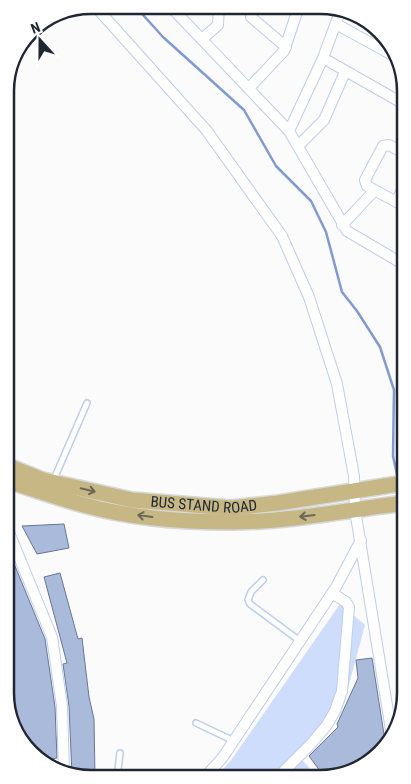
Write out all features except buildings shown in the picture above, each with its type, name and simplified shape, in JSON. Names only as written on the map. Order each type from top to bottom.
[{"type":"main road","name":"BUS STAND ROAD","points":[[14,468],[53,482],[132,500],[231,508],[397,484]]},
{"type":"main road","name":"BUS STAND ROAD","points":[[14,483],[86,506],[156,518],[232,522],[295,518],[397,504]]},
{"type":"street","points":[[102,14],[207,130],[282,236],[309,297],[336,384],[354,476],[360,490],[361,540],[390,724]]},
{"type":"street","points":[[178,14],[288,131],[342,225],[352,235],[397,261]]},
{"type":"street","points":[[202,39],[218,25],[219,14]]},
{"type":"street","points":[[252,14],[251,17],[286,46]]},
{"type":"street","points":[[249,88],[286,46],[296,14]]},
{"type":"street","points":[[288,131],[323,58],[339,16]]},
{"type":"street","points":[[336,24],[386,51]]},
{"type":"street","points":[[323,58],[397,100]]},
{"type":"street","points":[[298,146],[324,120],[345,72]]},
{"type":"street","points":[[397,150],[388,145],[381,149],[365,180],[367,186],[397,203]]},
{"type":"street","points":[[342,225],[375,190]]},
{"type":"street","points":[[211,770],[234,740],[348,569],[361,540]]},
{"type":"street","points":[[14,545],[52,637],[62,706],[64,765]]},
{"type":"street","points":[[286,770],[327,725],[342,691],[349,607],[346,602],[332,593]]},
{"type":"lane","points":[[53,482],[87,403]]},
{"type":"lane","points":[[263,580],[251,592],[248,600],[250,604],[300,641]]},
{"type":"lane","points":[[196,723],[234,740]]},
{"type":"lane","points":[[118,770],[120,753]]},
{"type":"shaded area","points":[[340,604],[365,625],[344,703],[299,757],[311,770],[222,770],[232,759]]},
{"type":"waterway","points":[[142,14],[163,37],[244,110],[276,166],[311,201],[326,232],[342,292],[357,311],[380,347],[394,390],[393,456],[397,474]]}]
